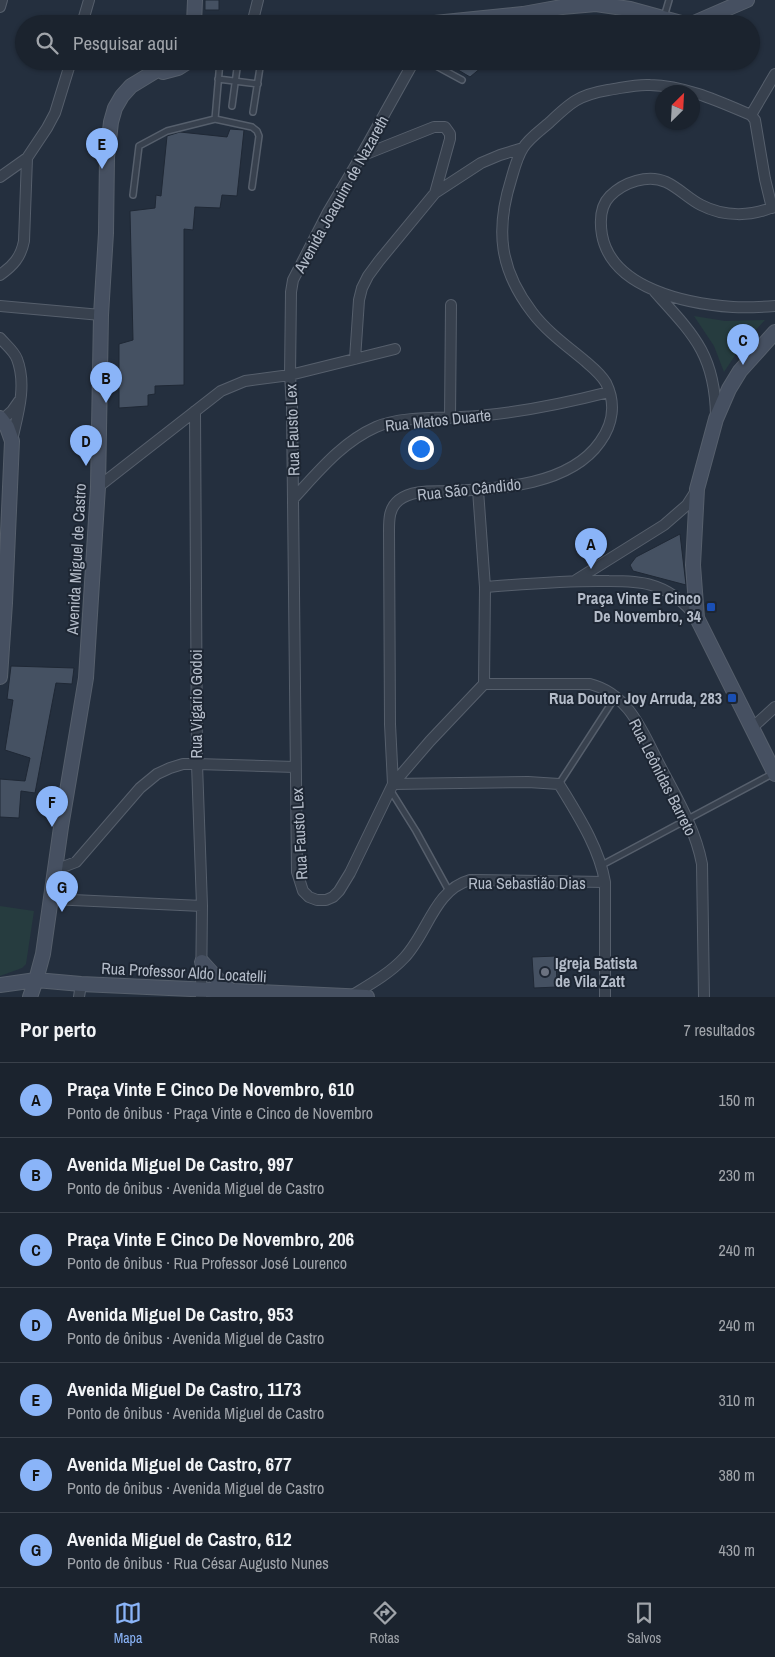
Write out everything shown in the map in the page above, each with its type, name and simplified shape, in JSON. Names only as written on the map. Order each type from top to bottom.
[{"type":"street","points":[[0,7],[2,0]]},
{"type":"street","points":[[85,15],[89,0]]},
{"type":"street","points":[[194,15],[195,0]]},
{"type":"street","points":[[203,0],[204,15]]},
{"type":"street","points":[[254,15],[258,0]]},
{"type":"street","points":[[714,15],[747,0]]},
{"type":"street","points":[[514,15],[568,3],[610,4],[652,15]]},
{"type":"street","points":[[0,177],[27,158],[48,128],[55,113],[68,70]]},
{"type":"street","name":"Avenida Miguel de Castro","points":[[30,997],[43,954],[86,678],[98,487],[101,315],[106,233],[107,157],[111,122],[115,108],[122,96],[131,86],[154,70]]},
{"type":"street","points":[[159,70],[167,72],[171,70]]},
{"type":"street","name":"Avenida Joaquim de Nazareth","points":[[290,375],[291,292],[293,280],[328,212],[409,70]]},
{"type":"street","points":[[716,419],[714,384],[706,357],[696,340],[654,291],[622,270],[613,259],[603,241],[602,212],[610,196],[626,184],[635,181],[658,180],[666,182],[702,206],[717,211],[731,214],[747,214],[773,207],[765,179],[755,120],[751,115],[773,77]]},
{"type":"street","name":"Rua São Cândido","points":[[392,787],[388,531],[390,512],[397,502],[411,494],[478,490],[528,483],[557,474],[581,462],[593,452],[608,429],[612,409],[609,392],[602,377],[547,328],[532,312],[511,278],[504,254],[503,224],[507,193],[523,148],[577,99],[588,93],[626,87],[648,85],[678,88],[694,92],[751,115]]},
{"type":"street","points":[[361,156],[434,127],[445,127],[450,134],[450,139],[435,193]]},
{"type":"street","points":[[355,359],[357,320],[362,288],[379,261],[435,193],[481,163],[523,148]]},
{"type":"street","points":[[0,275],[17,260],[22,252],[27,158]]},
{"type":"street","points":[[654,291],[685,300],[734,308],[775,306]]},
{"type":"street","points":[[450,418],[451,305]]},
{"type":"street","points":[[0,306],[101,315]]},
{"type":"street","points":[[697,618],[693,566],[697,489],[716,419],[729,389],[740,371],[774,335]]},
{"type":"street","points":[[0,338],[12,350],[17,359],[22,395],[12,441],[4,555],[0,677]]},
{"type":"street","points":[[98,487],[220,391],[232,385],[257,378],[290,375],[395,349]]},
{"type":"street","name":"Rua Fausto Lex","points":[[290,375],[296,627],[295,768],[297,872],[303,891],[309,897],[317,900],[326,900],[333,897],[339,891],[350,873],[392,787],[430,741],[484,684]]},
{"type":"street","name":"Rua Matos Duarte","points":[[293,499],[333,456],[358,436],[377,426],[396,421],[507,413],[565,403],[609,392]]},
{"type":"street","points":[[12,441],[7,427],[1,419],[12,411],[22,395]]},
{"type":"street","name":"Rua Vigario Godoi","points":[[195,411],[197,764],[202,906],[202,994]]},
{"type":"street","points":[[576,580],[664,525],[687,505],[697,489]]},
{"type":"street","points":[[478,490],[485,587],[484,684]]},
{"type":"street","points":[[485,587],[576,580],[650,584],[664,590],[678,599],[697,618],[775,773]]},
{"type":"street","name":"Rua Leônidas Barreto","points":[[484,684],[582,683],[600,687],[616,696],[637,721],[688,819],[698,847],[702,864],[704,997]]},
{"type":"street","points":[[752,727],[775,707]]},
{"type":"street","points":[[55,870],[76,862],[140,788],[157,774],[170,768],[183,764],[197,764],[295,768]]},
{"type":"street","points":[[392,787],[528,782],[559,784],[602,865],[605,882],[605,997]]},
{"type":"street","name":"Rua Sebastião Dias","points":[[351,996],[390,971],[404,958],[415,945],[441,900],[456,885],[470,880],[605,882]]},
{"type":"street","points":[[51,899],[202,906]]},
{"type":"street","points":[[202,962],[221,983],[233,992]]},
{"type":"street","name":"Rua Professor Aldo Locatelli","points":[[0,985],[36,980],[80,991],[202,994],[233,992],[367,997]]},
{"type":"lane","points":[[665,15],[669,0]]},
{"type":"lane","points":[[215,119],[219,70]]},
{"type":"lane","points":[[232,106],[237,70]]},
{"type":"lane","points":[[253,112],[260,70]]},
{"type":"lane","points":[[444,70],[462,80]]},
{"type":"lane","points":[[218,79],[258,84]]},
{"type":"lane","points":[[133,195],[139,146],[167,131],[215,119],[252,127],[257,131],[259,136],[252,187]]},
{"type":"lane","points":[[559,784],[616,696]]},
{"type":"lane","points":[[602,865],[775,773]]},
{"type":"lane","points":[[392,787],[449,891]]},
{"type":"green space","points":[[694,316],[725,321],[765,320],[742,345],[724,372],[714,346]]},
{"type":"green space","points":[[0,906],[34,911],[26,964],[22,968],[0,976]]},
{"type":"building","points":[[205,0],[219,0],[219,10],[205,10]]},
{"type":"building","points":[[458,70],[478,70],[470,77]]},
{"type":"building","points":[[230,129],[244,130],[237,196],[222,195],[220,208],[195,207],[193,230],[184,229],[184,385],[155,386],[155,394],[148,395],[148,406],[119,408],[119,344],[133,340],[130,211],[155,208],[156,195],[161,196],[167,136],[180,132],[227,137]]},
{"type":"building","points":[[680,534],[686,585],[633,571],[630,565],[636,557]]},
{"type":"building","points":[[11,666],[74,668],[72,684],[56,683],[35,793],[21,791],[19,818],[0,817],[0,779],[25,781],[30,758],[5,750],[13,700],[7,699]]},
{"type":"building","name":"Igreja Batista de Vila Zatt","points":[[556,956],[557,987],[534,988],[532,957]]},
{"type":"place","name":"Avenida Miguel De Castro, 1173","points":[[102,169]]},
{"type":"place","name":"Praça Vinte E Cinco De Novembro, 206","points":[[743,365]]},
{"type":"place","name":"Avenida Miguel De Castro, 997","points":[[106,403]]},
{"type":"place","name":"Avenida Miguel De Castro, 953","points":[[86,466]]},
{"type":"place","name":"Praça Vinte E Cinco De Novembro, 610","points":[[591,569]]},
{"type":"place","name":"Praça Vinte E Cinco De Novembro, 34","points":[[711,607]]},
{"type":"place","name":"Rua Doutor Joy Arruda, 283","points":[[732,698]]},
{"type":"place","name":"Avenida Miguel de Castro, 677","points":[[52,827]]},
{"type":"place","name":"Avenida Miguel de Castro, 612","points":[[62,912]]},
{"type":"place","name":"Igreja Batista de Vila Zatt","points":[[545,972]]}]
